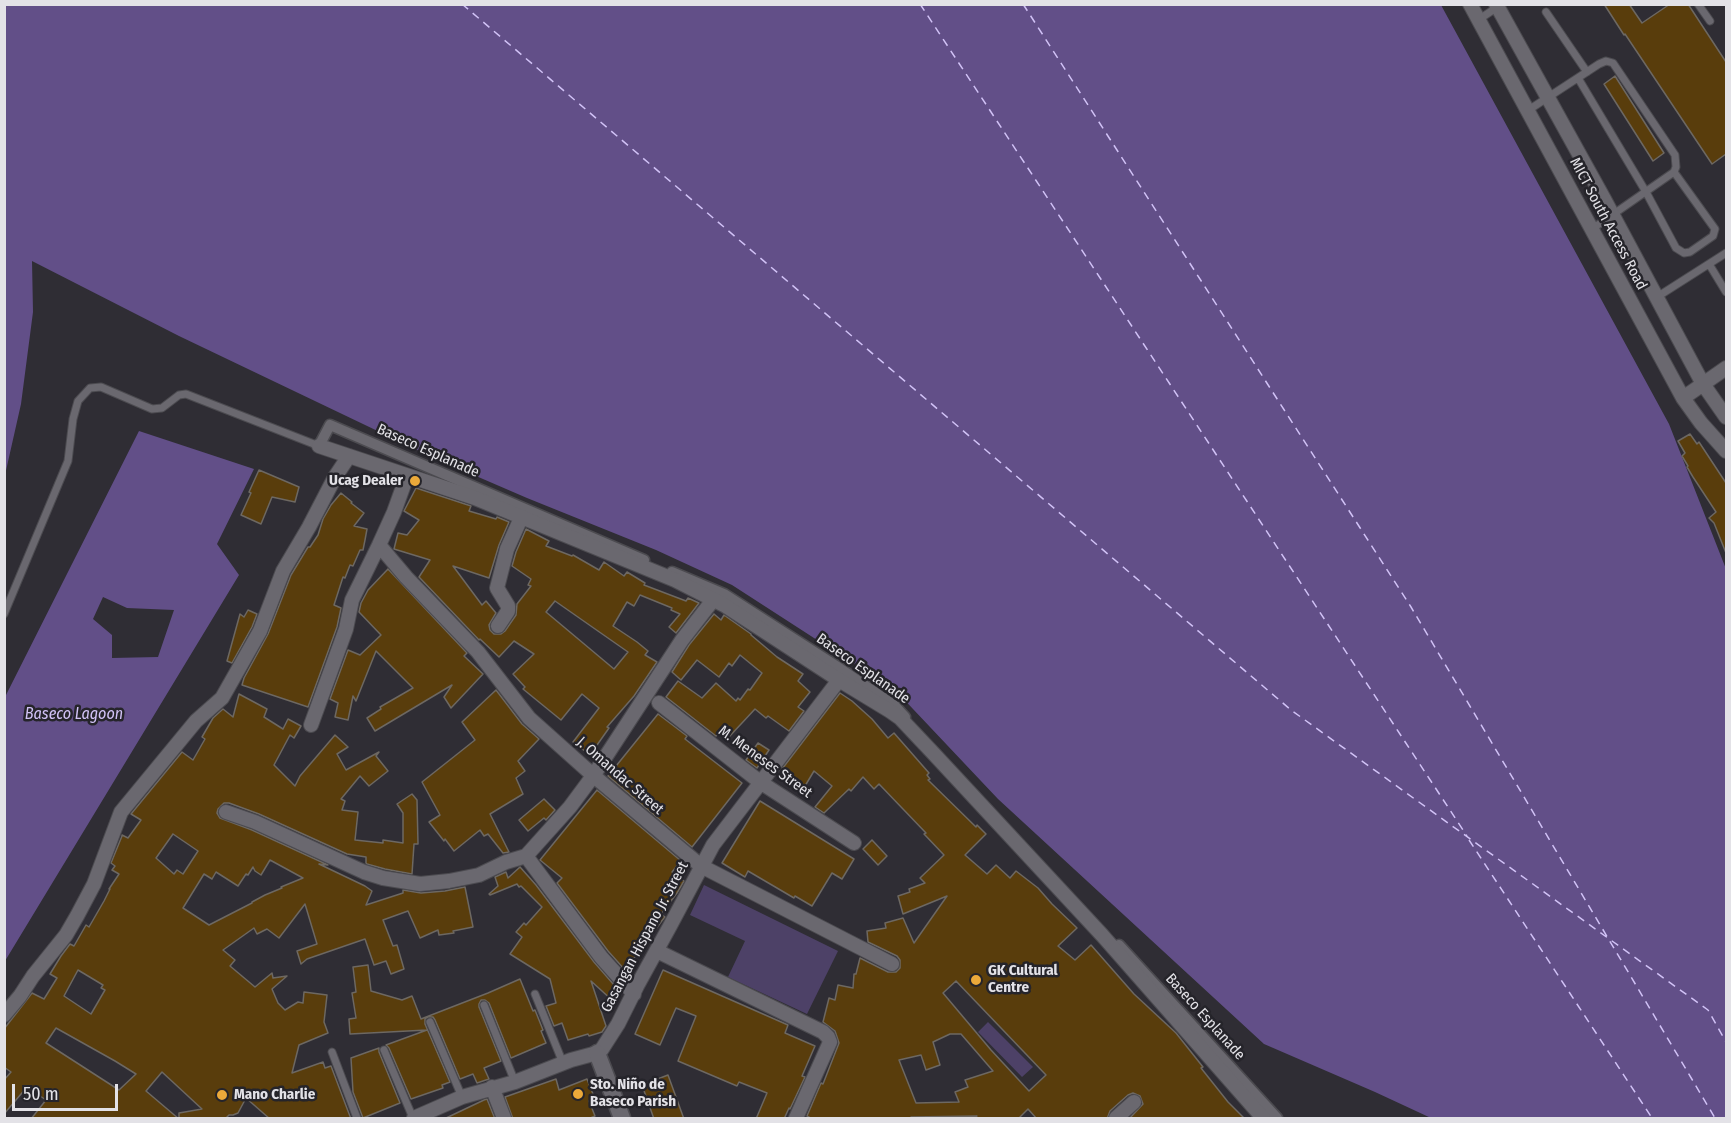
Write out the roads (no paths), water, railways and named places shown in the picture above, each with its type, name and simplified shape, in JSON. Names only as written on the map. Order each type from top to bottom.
[{"type":"street","name":"MICT South Access Road","points":[[1470,4],[1683,398],[1726,451]]},
{"type":"street","name":"MICT South Access Road","points":[[1498,5],[1703,384],[1726,414]]},
{"type":"street","points":[[1683,398],[1726,368]]},
{"type":"street","name":"Baseco Esplanade","points":[[319,446],[330,425],[724,594],[895,706],[1095,919],[1277,1119]]},
{"type":"street","points":[[319,446],[475,498],[675,580],[724,605],[900,718],[1102,935],[1263,1119]]},
{"type":"street","points":[[4,1015],[66,935],[94,884],[121,813],[196,721],[222,698],[260,631],[283,571],[349,456]]},
{"type":"street","points":[[310,725],[346,629],[352,600],[380,545],[407,476]]},
{"type":"street","points":[[498,626],[508,611],[508,606],[497,588],[507,549],[520,518]]},
{"type":"street","name":"J. Omandac Street","points":[[380,545],[406,577],[478,652],[529,718],[593,776],[701,866],[892,964]]},
{"type":"street","points":[[226,812],[255,822],[364,872],[411,883],[449,882],[479,875],[506,862],[526,856],[570,807],[593,776],[682,640],[714,600]]},
{"type":"street","name":"Gasangan Hispano Jr. Street","points":[[597,1053],[618,1024],[712,845],[839,680]]},
{"type":"street","name":"M. Meneses Street","points":[[659,703],[760,782],[854,843]]},
{"type":"street","points":[[526,856],[601,957],[634,994]]},
{"type":"street","points":[[657,951],[823,1032],[828,1037],[830,1042],[796,1119]]},
{"type":"street","points":[[413,1119],[462,1097],[515,1082],[563,1063],[597,1053],[622,1119]]},
{"type":"street","points":[[492,1087],[504,1119]]},
{"type":"street","points":[[1116,1119],[1134,1102]]},
{"type":"lane","points":[[1698,4],[1710,21]]},
{"type":"lane","points":[[1478,20],[1498,5]]},
{"type":"lane","points":[[1546,12],[1587,72]]},
{"type":"lane","points":[[1527,111],[1606,61],[1613,63],[1675,155],[1674,172],[1592,228]]},
{"type":"lane","points":[[1578,78],[1646,192],[1676,248],[1690,252],[1713,236],[1715,229],[1674,172]]},
{"type":"lane","points":[[1657,297],[1726,253]]},
{"type":"lane","points":[[1708,264],[1726,292]]},
{"type":"lane","points":[[4,614],[68,461],[73,419],[78,401],[90,388],[101,387],[152,409],[162,408],[179,395],[186,394],[319,446]]},
{"type":"lane","points":[[535,993],[563,1063]]},
{"type":"lane","points":[[484,1005],[515,1082]]},
{"type":"lane","points":[[430,1022],[462,1097]]},
{"type":"lane","points":[[384,1050],[413,1119]]},
{"type":"lane","points":[[332,1052],[357,1119]]},
{"type":"water","points":[[5,4],[1441,5],[1669,424],[1726,569],[1726,1118],[1431,1118],[1264,1044],[998,799],[896,691],[732,585],[656,550],[432,457],[179,336],[32,261],[33,312],[21,404],[5,475]]},
{"type":"water","name":"Baseco Lagoon","points":[[139,431],[254,469],[217,544],[239,575],[5,961],[5,697]],"holes":[[[103,597],[127,608],[174,610],[158,657],[112,658],[112,635],[93,619]]]},
{"type":"place","name":"Ucag Dealer","points":[[415,481]]},
{"type":"place","name":"GK Cultural Centre","points":[[976,980]]},
{"type":"place","name":"Sto. Niño de Baseco Parish","points":[[578,1094]]},
{"type":"place","name":"Mano Charlie","points":[[222,1095]]}]
